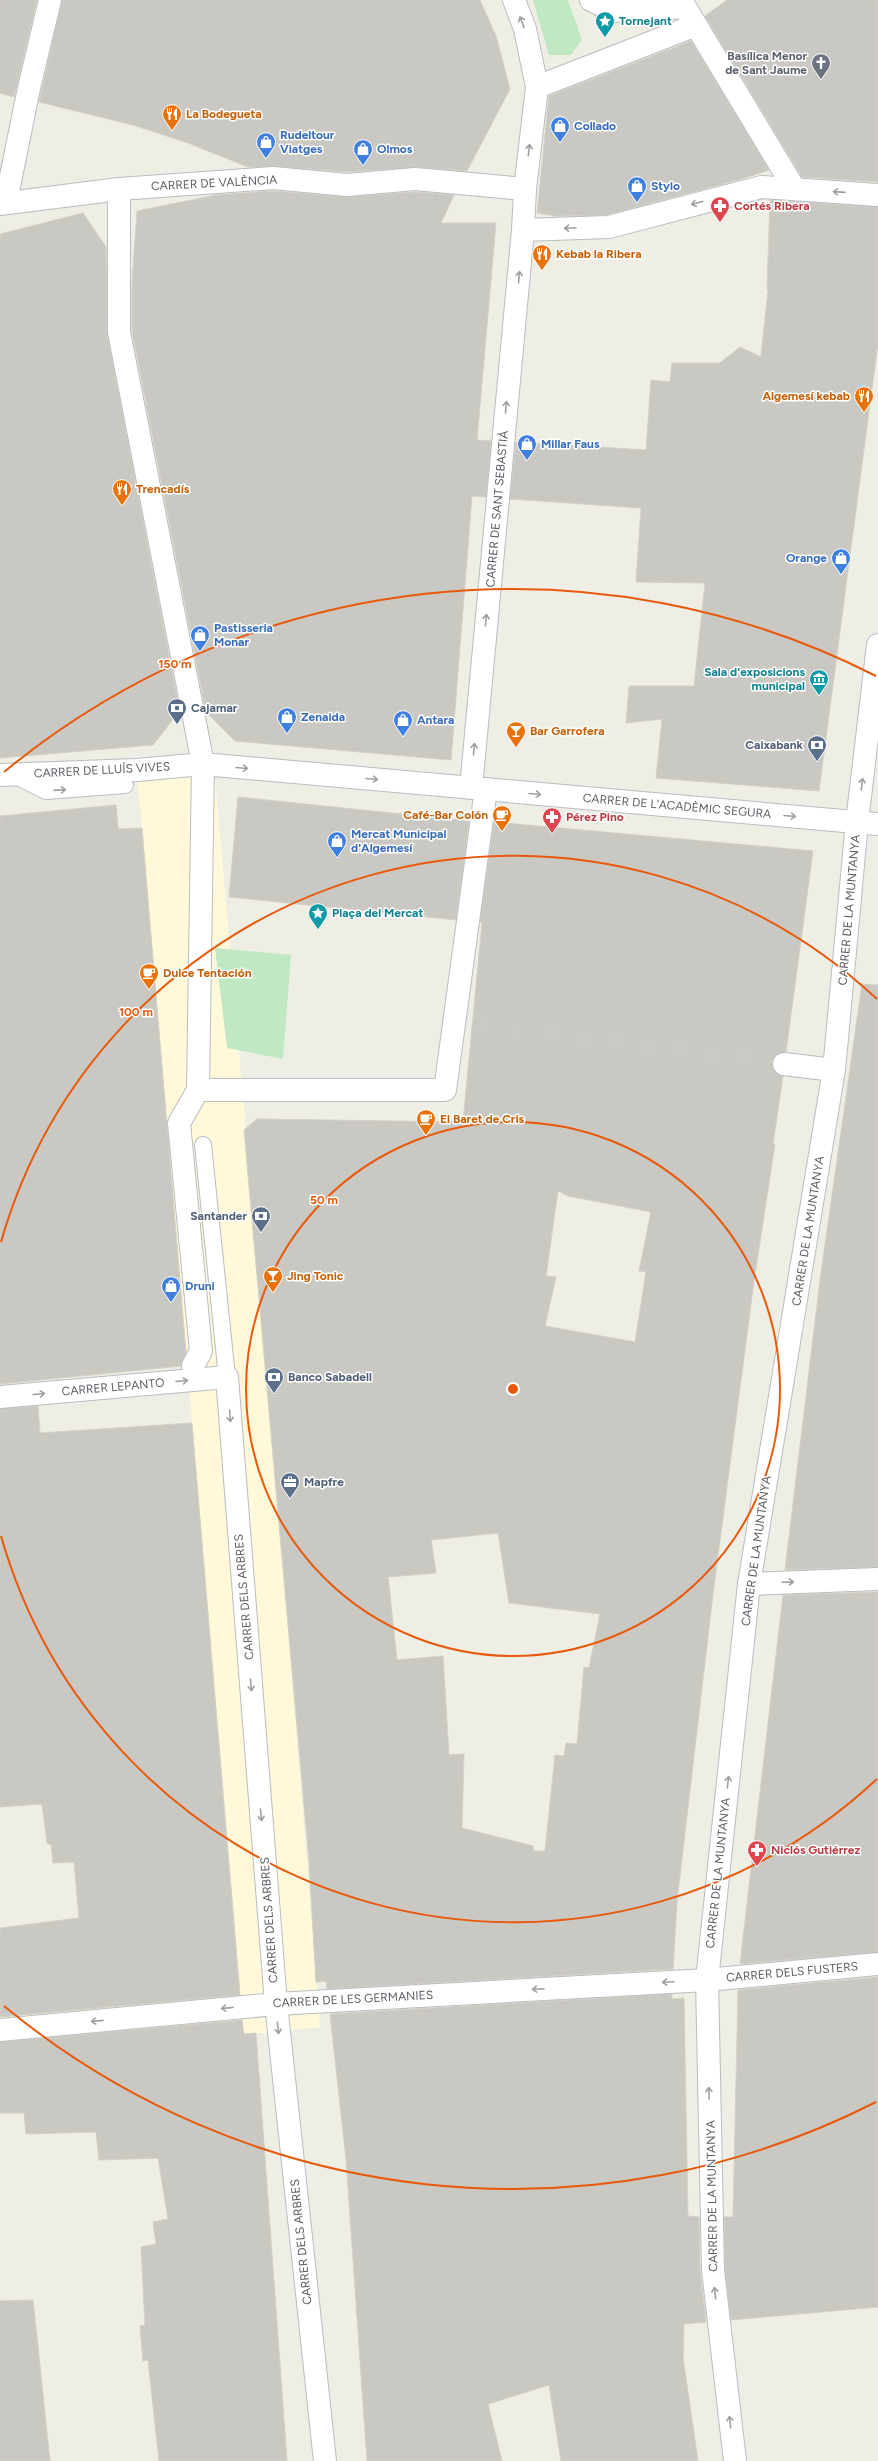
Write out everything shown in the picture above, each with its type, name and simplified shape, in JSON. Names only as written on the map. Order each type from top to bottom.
[{"type":"street","points":[[3,202],[50,0]]},
{"type":"street","name":"CARRER DE SANT SEBASTIÀ","points":[[484,789],[525,188],[537,87],[525,29],[514,0]]},
{"type":"street","points":[[591,0],[612,12],[685,7],[794,188]]},
{"type":"street","points":[[537,87],[696,25]]},
{"type":"street","name":"CARRER DE VALÈNCIA","points":[[3,202],[119,189],[273,178],[347,184],[415,178],[525,188]]},
{"type":"street","points":[[523,230],[608,226],[762,187],[878,194]]},
{"type":"street","points":[[119,189],[119,332],[203,764],[198,1090],[179,1123],[202,1351],[193,1366]]},
{"type":"street","name":"CARRER DE LA MUNTANYA","points":[[735,2461],[713,2270],[707,1980],[750,1584],[834,1070],[868,823],[878,645]]},
{"type":"street","points":[[198,1090],[446,1090],[463,1023],[484,789],[203,764]]},
{"type":"street","name":"CARRER DE LLUÍS VIVES","points":[[5,775],[137,770],[203,764]]},
{"type":"street","name":"CARRER DE L'ACADÈMIC SEGURA","points":[[484,789],[868,823]]},
{"type":"street","points":[[784,1064],[834,1070]]},
{"type":"street","name":"CARRER LEPANTO","points":[[0,1397],[227,1377]]},
{"type":"street","name":"CARRER DELS ARBRES","points":[[227,1377],[276,2004],[325,2461]]},
{"type":"street","points":[[750,1584],[878,1579]]},
{"type":"street","name":"CARRER DELS FUSTERS","points":[[707,1980],[878,1964]]},
{"type":"street","name":"CARRER DE LES GERMANIES","points":[[0,2030],[276,2004],[707,1980]]},
{"type":"lane","points":[[5,775],[46,791],[125,785]]},
{"type":"lane","points":[[203,1145],[227,1377]]},
{"type":"shaded area","points":[[214,767],[273,1440],[320,2027],[0,2058],[0,2007],[240,1987],[137,770]]},
{"type":"green space","points":[[533,0],[568,0],[582,40],[571,55],[549,55]]},
{"type":"green space","points":[[215,948],[291,955],[283,1059],[227,1048]]},
{"type":"building","points":[[0,0],[37,0],[14,97],[0,93]]},
{"type":"building","points":[[62,0],[480,0],[496,36],[510,89],[467,171],[416,167],[347,172],[274,166],[248,167],[188,143],[133,125],[39,102]]},
{"type":"building","name":"Basílica Menor de Sant Jaume","points":[[727,0],[878,0],[878,182],[802,177],[705,16]]},
{"type":"building","points":[[691,41],[769,170],[742,179],[607,215],[556,216],[537,213],[549,96]]},
{"type":"building","points":[[273,191],[346,197],[415,192],[454,195],[441,223],[496,223],[477,440],[491,441],[486,497],[472,496],[451,760],[235,741],[206,712],[132,331],[132,283],[137,211],[216,195]]},
{"type":"building","points":[[770,200],[878,207],[878,343],[819,791],[656,778],[662,719],[626,723],[629,686],[694,686],[705,583],[636,582],[641,508],[510,499],[516,442],[646,450],[651,380],[670,382],[672,363],[720,363],[740,347],[761,357],[768,290]]},
{"type":"building","points":[[83,213],[106,247],[107,334],[180,713],[178,713],[153,745],[0,758],[0,234]]},
{"type":"building","name":"Mercat Municipal d'Algemesí","points":[[238,797],[469,821],[456,920],[229,897]]},
{"type":"building","points":[[116,805],[118,829],[142,828],[186,1352],[181,1366],[0,1384],[0,816]]},
{"type":"building","points":[[494,822],[813,851],[786,1052],[779,1053],[772,1063],[776,1074],[783,1076],[773,1144],[775,1144],[754,1281],[713,1594],[677,1901],[673,1969],[327,1989],[326,1981],[316,1982],[309,1861],[244,1130],[257,1119],[463,1122],[482,923],[480,922]],"holes":[[[558,1191],[568,1196],[651,1212],[639,1271],[646,1272],[635,1342],[545,1326],[556,1277],[546,1276]],[[498,1533],[509,1603],[600,1614],[589,1668],[584,1667],[577,1744],[566,1743],[564,1756],[555,1755],[545,1851],[534,1851],[533,1846],[462,1828],[464,1754],[449,1755],[443,1656],[397,1660],[388,1577],[436,1573],[431,1540]]]},
{"type":"building","points":[[862,984],[878,985],[878,1567],[785,1570],[820,1280]]},
{"type":"building","points":[[38,1406],[40,1433],[192,1423],[240,1995],[0,2017],[0,1928],[79,1918],[74,1862],[53,1863],[51,1845],[47,1843],[42,1804],[0,1807],[0,1409]]},
{"type":"building","points":[[878,1592],[878,1952],[740,1964],[783,1595]]},
{"type":"building","points":[[878,1977],[878,2307],[731,2320],[725,2269],[724,2217],[733,2217],[738,1990]]},
{"type":"building","points":[[672,1994],[672,1999],[684,1998],[688,2216],[699,2217],[700,2270],[706,2322],[684,2324],[683,2357],[698,2461],[561,2461],[549,2385],[488,2404],[502,2461],[367,2461],[346,2159],[330,2014]]},
{"type":"building","points":[[242,2020],[244,2034],[256,2033],[287,2461],[159,2461],[148,2360],[143,2361],[140,2326],[145,2325],[141,2247],[156,2244],[153,2222],[168,2219],[158,2158],[99,2160],[96,2132],[26,2134],[24,2113],[0,2113],[0,2042]]},
{"type":"building","points":[[33,2300],[50,2461],[0,2461],[0,2301]]},
{"type":"tunnel","points":[[473,1024],[784,1064]]},
{"type":"place","name":"Tornejant","points":[[605,38]]},
{"type":"place","name":"Basílica Menor de Sant Jaume","points":[[821,80]]},
{"type":"place","name":"La Bodegueta","points":[[172,131]]},
{"type":"place","name":"Collado","points":[[560,143]]},
{"type":"place","name":"Rudeltour Viatges","points":[[266,159]]},
{"type":"place","name":"Olmos","points":[[363,166]]},
{"type":"place","name":"Stylo","points":[[637,203]]},
{"type":"place","name":"Cortés Ribera","points":[[720,223]]},
{"type":"place","name":"Kebab la Ribera","points":[[542,271]]},
{"type":"place","name":"Algemesí kebab","points":[[864,413]]},
{"type":"place","name":"Millar Faus","points":[[527,461]]},
{"type":"place","name":"Trencadís","points":[[122,506]]},
{"type":"place","name":"Orange","points":[[841,575]]},
{"type":"place","name":"Pastisseria Monar","points":[[200,652]]},
{"type":"place","name":"Sala d'exposicions municipal","points":[[819,696]]},
{"type":"place","name":"Cajamar","points":[[177,725]]},
{"type":"place","name":"Zenaida","points":[[287,734]]},
{"type":"place","name":"Antara","points":[[403,737]]},
{"type":"place","name":"Bar Garrofera","points":[[516,748]]},
{"type":"place","name":"Caixabank","points":[[817,762]]},
{"type":"place","name":"Café-Bar Colón","points":[[502,832]]},
{"type":"place","name":"Pérez Pino","points":[[552,834]]},
{"type":"place","name":"Mercat Municipal d'Algemesí","points":[[337,858]]},
{"type":"place","name":"Plaça del Mercat","points":[[318,930]]},
{"type":"place","name":"Dulce Tentación","points":[[149,990]]},
{"type":"place","name":"El Baret de Cris","points":[[426,1136]]},
{"type":"place","name":"Santander","points":[[261,1233]]},
{"type":"place","name":"Jing Tonic","points":[[273,1293]]},
{"type":"place","name":"Druni","points":[[171,1303]]},
{"type":"place","name":"Banco Sabadell","points":[[274,1394]]},
{"type":"place","name":"Mapfre","points":[[290,1499]]},
{"type":"place","name":"Niclós Gutiérrez","points":[[757,1867]]}]
